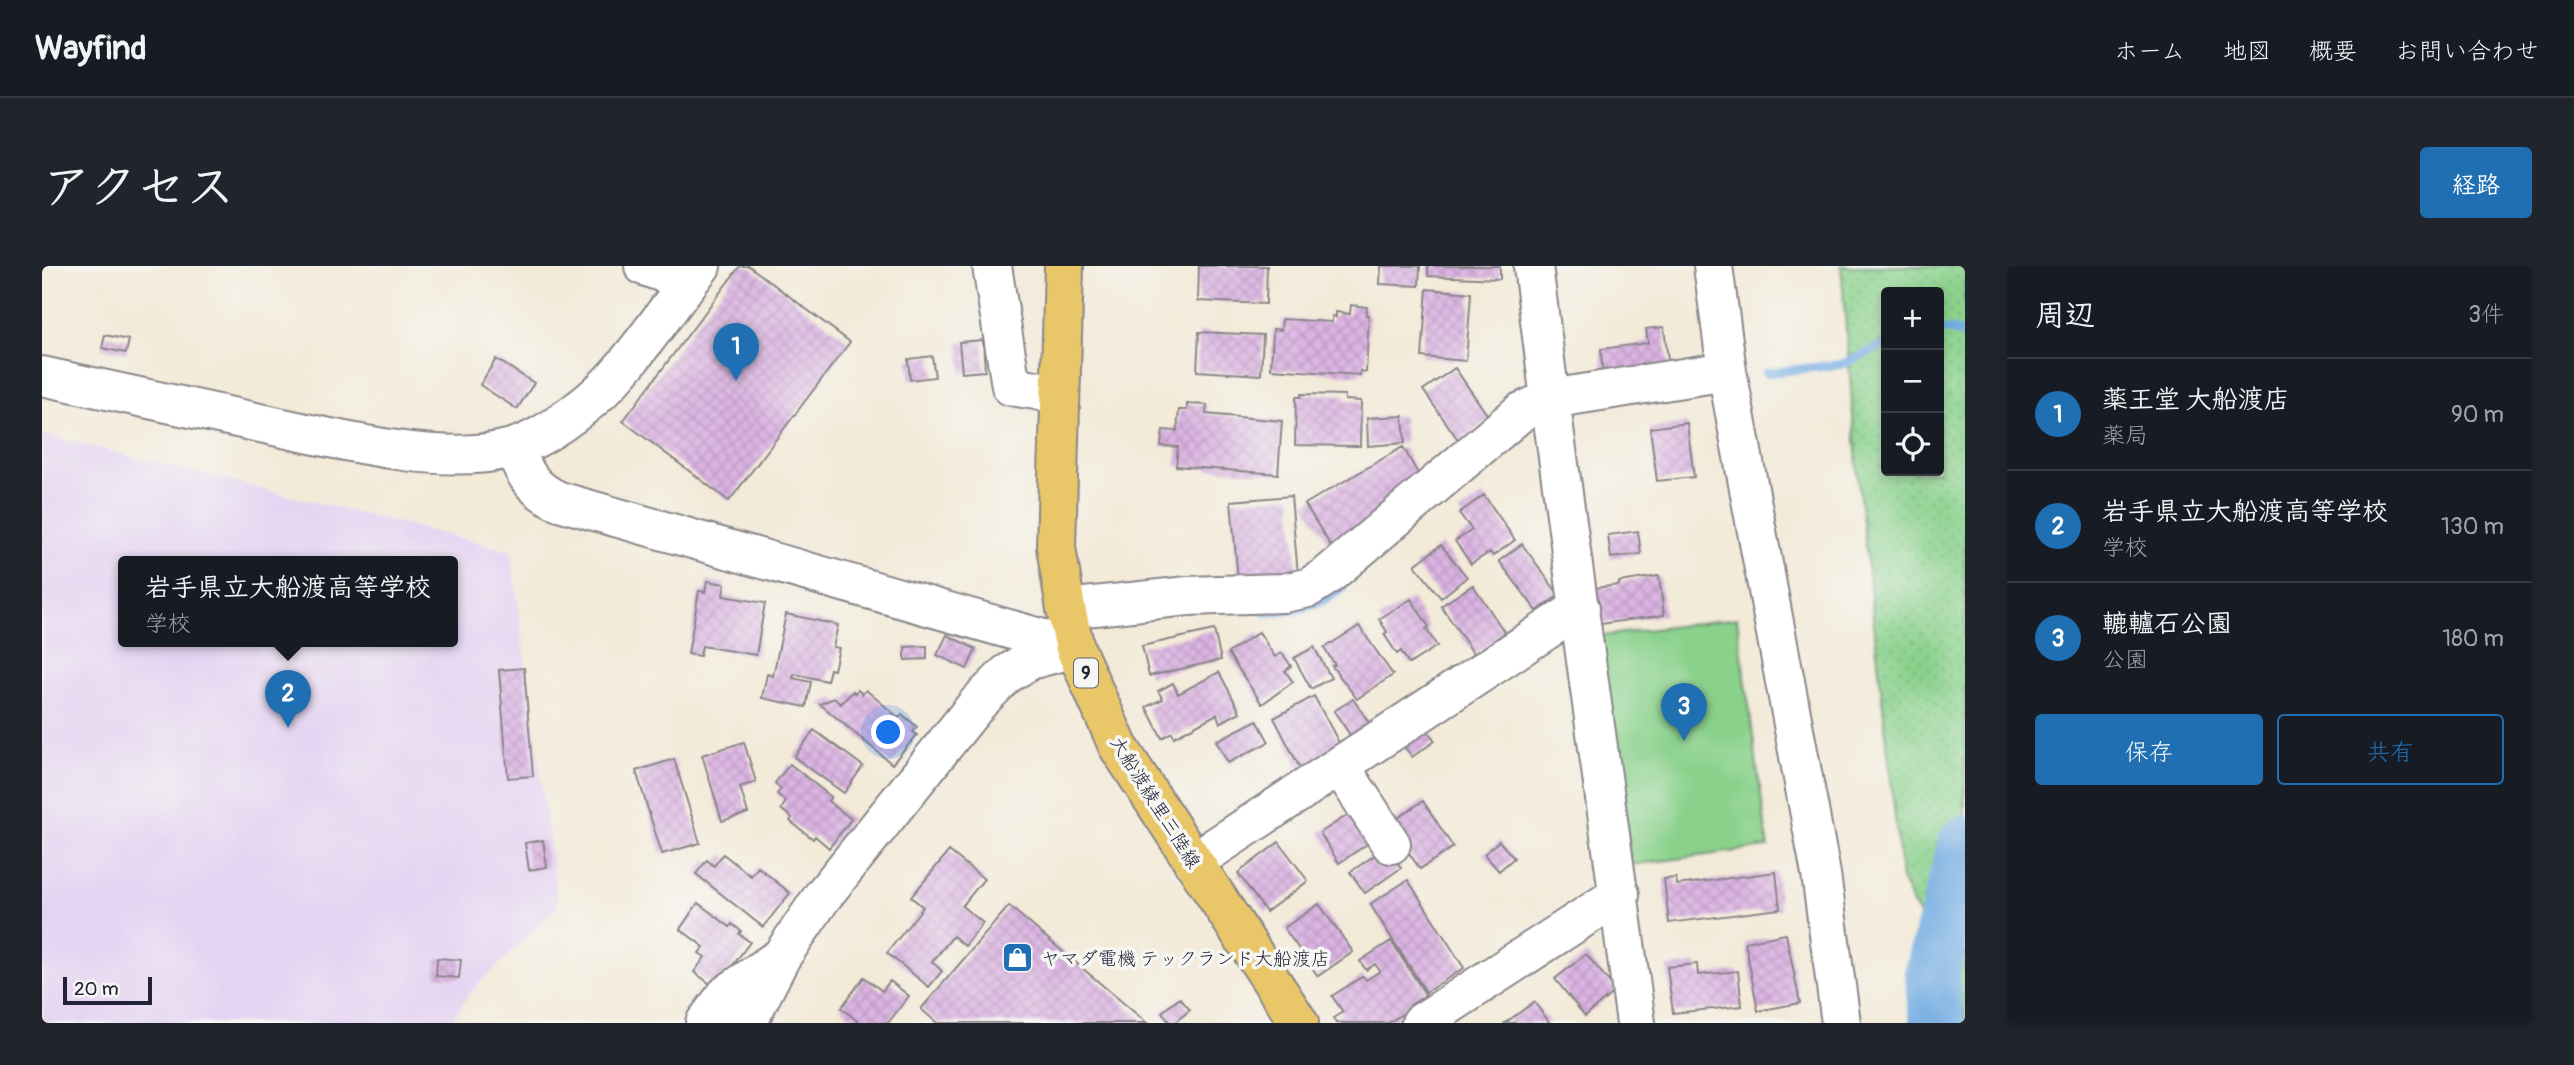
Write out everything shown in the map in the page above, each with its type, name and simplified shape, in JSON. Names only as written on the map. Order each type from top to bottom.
[{"type":"main road","name":"大船渡綾里三陸線","points":[[1064,266],[1056,547],[1075,648],[1118,746],[1299,1023]]},
{"type":"street","points":[[42,376],[389,449],[450,454],[514,448],[549,430],[583,407],[621,369],[694,274],[644,266]]},
{"type":"street","points":[[992,266],[1011,386],[1060,394]]},
{"type":"street","points":[[1533,266],[1636,1023]]},
{"type":"street","points":[[1713,266],[1727,372],[1821,874],[1841,1023]]},
{"type":"street","points":[[1066,609],[1188,596],[1283,593],[1308,588],[1327,576],[1521,412],[1550,399],[1727,372]]},
{"type":"street","points":[[514,448],[524,473],[542,493],[559,501],[1075,648]]},
{"type":"street","points":[[1193,862],[1580,608]]},
{"type":"street","points":[[747,1023],[780,957],[822,897],[978,703],[1007,674],[1030,660],[1075,648]]},
{"type":"street","points":[[1340,766],[1391,844]]},
{"type":"street","points":[[1421,1023],[1620,894]]},
{"type":"street","points":[[705,1023],[727,995],[780,957]]},
{"type":"shaded area","points":[[42,434],[511,551],[558,906],[470,993],[450,1023],[42,1023]]},
{"type":"green space","points":[[1841,266],[1965,266],[1965,1023],[1956,1023],[1944,969],[1902,881],[1858,478]]},
{"type":"green space","points":[[1737,618],[1768,847],[1631,865],[1600,636]]},
{"type":"building","points":[[740,266],[749,266],[850,342],[729,501],[623,421]]},
{"type":"building","points":[[1199,266],[1267,266],[1266,304],[1198,301]]},
{"type":"building","points":[[1381,266],[1420,266],[1419,286],[1380,284]]},
{"type":"building","points":[[1428,266],[1500,266],[1500,279],[1428,276]]},
{"type":"building","points":[[1427,289],[1471,293],[1466,361],[1422,357]]},
{"type":"building","points":[[1351,305],[1367,307],[1366,315],[1369,315],[1366,372],[1360,371],[1360,375],[1271,369],[1273,329],[1281,330],[1282,319],[1332,322],[1332,316],[1336,317],[1336,312],[1350,314]]},
{"type":"building","points":[[1664,327],[1670,377],[1603,385],[1601,349],[1648,343],[1646,329]]},
{"type":"building","points":[[1199,332],[1263,335],[1261,375],[1197,371]]},
{"type":"building","points":[[105,335],[129,340],[126,353],[102,348]]},
{"type":"building","points":[[983,340],[985,371],[962,373],[959,342]]},
{"type":"building","points":[[932,356],[935,377],[910,380],[908,359]]},
{"type":"building","points":[[496,359],[534,383],[517,409],[480,385]]},
{"type":"building","points":[[1455,368],[1490,419],[1459,441],[1423,390]]},
{"type":"building","points":[[1301,394],[1345,395],[1345,400],[1361,401],[1360,446],[1295,445],[1296,397],[1301,397]]},
{"type":"building","points":[[1187,404],[1207,405],[1206,414],[1282,421],[1278,474],[1176,466],[1178,447],[1161,446],[1163,430],[1177,431],[1179,410],[1187,410]]},
{"type":"building","points":[[1403,416],[1405,443],[1368,446],[1367,418]]},
{"type":"building","points":[[1687,423],[1694,477],[1657,481],[1650,428]]},
{"type":"building","points":[[1403,447],[1422,481],[1332,548],[1305,504]]},
{"type":"building","points":[[1484,495],[1515,540],[1493,556],[1490,552],[1471,564],[1455,541],[1472,530],[1459,513]]},
{"type":"building","points":[[1291,496],[1298,575],[1238,580],[1231,501]]},
{"type":"building","points":[[1638,531],[1641,554],[1611,558],[1608,535]]},
{"type":"building","points":[[1522,544],[1559,595],[1537,611],[1499,561]]},
{"type":"building","points":[[1441,545],[1467,577],[1441,598],[1415,565]]},
{"type":"building","points":[[1659,576],[1664,615],[1600,624],[1594,588]]},
{"type":"building","points":[[707,581],[725,584],[723,596],[765,603],[756,655],[702,646],[700,656],[688,654],[699,591],[705,592]]},
{"type":"building","points":[[1473,585],[1505,633],[1474,654],[1441,606]]},
{"type":"building","points":[[1411,599],[1429,627],[1426,629],[1437,646],[1409,664],[1401,651],[1397,654],[1384,634],[1387,632],[1379,619]]},
{"type":"building","points":[[786,614],[838,625],[833,647],[839,648],[834,670],[830,669],[827,681],[794,674],[793,678],[811,682],[806,707],[762,698],[767,674],[773,676]]},
{"type":"building","points":[[1359,626],[1393,675],[1357,699],[1332,666],[1335,665],[1324,648]]},
{"type":"building","points":[[1214,630],[1221,660],[1149,676],[1142,646]]},
{"type":"building","points":[[1259,632],[1275,657],[1282,653],[1291,666],[1285,671],[1293,682],[1262,704],[1228,653]]},
{"type":"building","points":[[947,635],[976,649],[967,669],[937,655]]},
{"type":"building","points":[[927,646],[927,659],[905,660],[905,647]]},
{"type":"building","points":[[1314,647],[1331,678],[1311,689],[1294,658]]},
{"type":"building","points":[[524,668],[533,776],[508,778],[499,670]]},
{"type":"building","points":[[1219,672],[1240,712],[1220,723],[1217,714],[1174,737],[1172,732],[1162,738],[1146,707],[1163,699],[1158,691],[1173,683],[1178,694]]},
{"type":"building","points":[[858,690],[862,694],[866,690],[899,718],[902,714],[917,727],[913,732],[917,735],[892,764],[820,704],[834,698],[841,704],[853,691],[855,693]]},
{"type":"building","points":[[1314,696],[1343,750],[1302,772],[1274,718]]},
{"type":"building","points":[[1353,699],[1377,734],[1358,747],[1334,711]]},
{"type":"building","points":[[1257,720],[1269,742],[1228,763],[1216,741]]},
{"type":"building","points":[[1424,725],[1435,741],[1412,757],[1400,741]]},
{"type":"building","points":[[814,730],[863,766],[844,793],[794,757]]},
{"type":"building","points":[[744,742],[756,782],[740,787],[748,813],[722,821],[702,755]]},
{"type":"building","points":[[674,759],[700,843],[662,854],[636,771]]},
{"type":"building","points":[[790,764],[831,797],[828,801],[851,819],[829,848],[790,821],[792,818],[781,809],[786,802],[777,794],[781,789],[775,783]]},
{"type":"building","points":[[1423,801],[1453,847],[1420,869],[1389,824]]},
{"type":"building","points":[[1354,811],[1373,840],[1339,863],[1320,833]]},
{"type":"building","points":[[543,840],[547,867],[529,870],[525,843]]},
{"type":"building","points":[[1499,841],[1514,858],[1499,871],[1484,854]]},
{"type":"building","points":[[1279,842],[1308,881],[1266,912],[1238,873]]},
{"type":"building","points":[[1387,847],[1401,868],[1365,893],[1350,872]]},
{"type":"building","points":[[949,851],[984,879],[962,906],[983,923],[965,946],[953,936],[932,962],[942,971],[929,987],[887,953],[923,907],[911,897]]},
{"type":"building","points":[[723,854],[751,876],[758,867],[790,893],[763,927],[696,874],[707,860],[714,866]]},
{"type":"building","points":[[1776,872],[1780,909],[1669,923],[1664,879],[1676,878],[1677,885]]},
{"type":"building","points":[[1408,880],[1464,968],[1426,992],[1370,904]]},
{"type":"building","points":[[698,903],[730,927],[732,924],[741,931],[739,934],[750,942],[716,988],[694,972],[705,957],[699,953],[704,947],[680,929]]},
{"type":"building","points":[[1319,904],[1353,952],[1318,976],[1284,928]]},
{"type":"building","name":"ヤマダ電機 テックランド大船渡店","points":[[1009,906],[1147,1023],[937,1023],[921,1009]]},
{"type":"building","points":[[1786,934],[1800,1003],[1758,1011],[1745,942]]},
{"type":"building","points":[[1391,941],[1426,995],[1410,1005],[1412,1008],[1388,1023],[1336,1023],[1333,1018],[1343,1012],[1332,996],[1363,976],[1366,980],[1380,971],[1375,964],[1366,970],[1360,961]]},
{"type":"building","points":[[1586,954],[1616,990],[1585,1016],[1555,979]]},
{"type":"building","points":[[437,958],[461,960],[459,978],[436,976]]},
{"type":"building","points":[[1697,964],[1698,975],[1738,971],[1742,1006],[1673,1013],[1667,967]]},
{"type":"building","points":[[864,977],[882,991],[890,981],[909,996],[888,1023],[860,1023],[841,1008]]},
{"type":"building","points":[[1180,998],[1190,1010],[1174,1023],[1170,1023],[1162,1012]]},
{"type":"building","points":[[1534,1002],[1550,1023],[1505,1023]]},
{"type":"waterway","points":[[1944,330],[1965,335]]},
{"type":"waterway","points":[[1766,373],[1843,364],[1881,346]]},
{"type":"waterway","points":[[1265,612],[1307,607],[1326,599],[1343,587]]},
{"type":"waterway","points":[[1938,1023],[1932,972],[1965,843]]},
{"type":"place","name":"薬王堂 大船渡店","points":[[736,381]]},
{"type":"place","name":"岩手県立大船渡高等学校","points":[[288,728]]},
{"type":"place","name":"轆轤石公園","points":[[1684,741]]},
{"type":"place","name":"ヤマダ電機 テックランド大船渡店","points":[[1018,958]]}]
